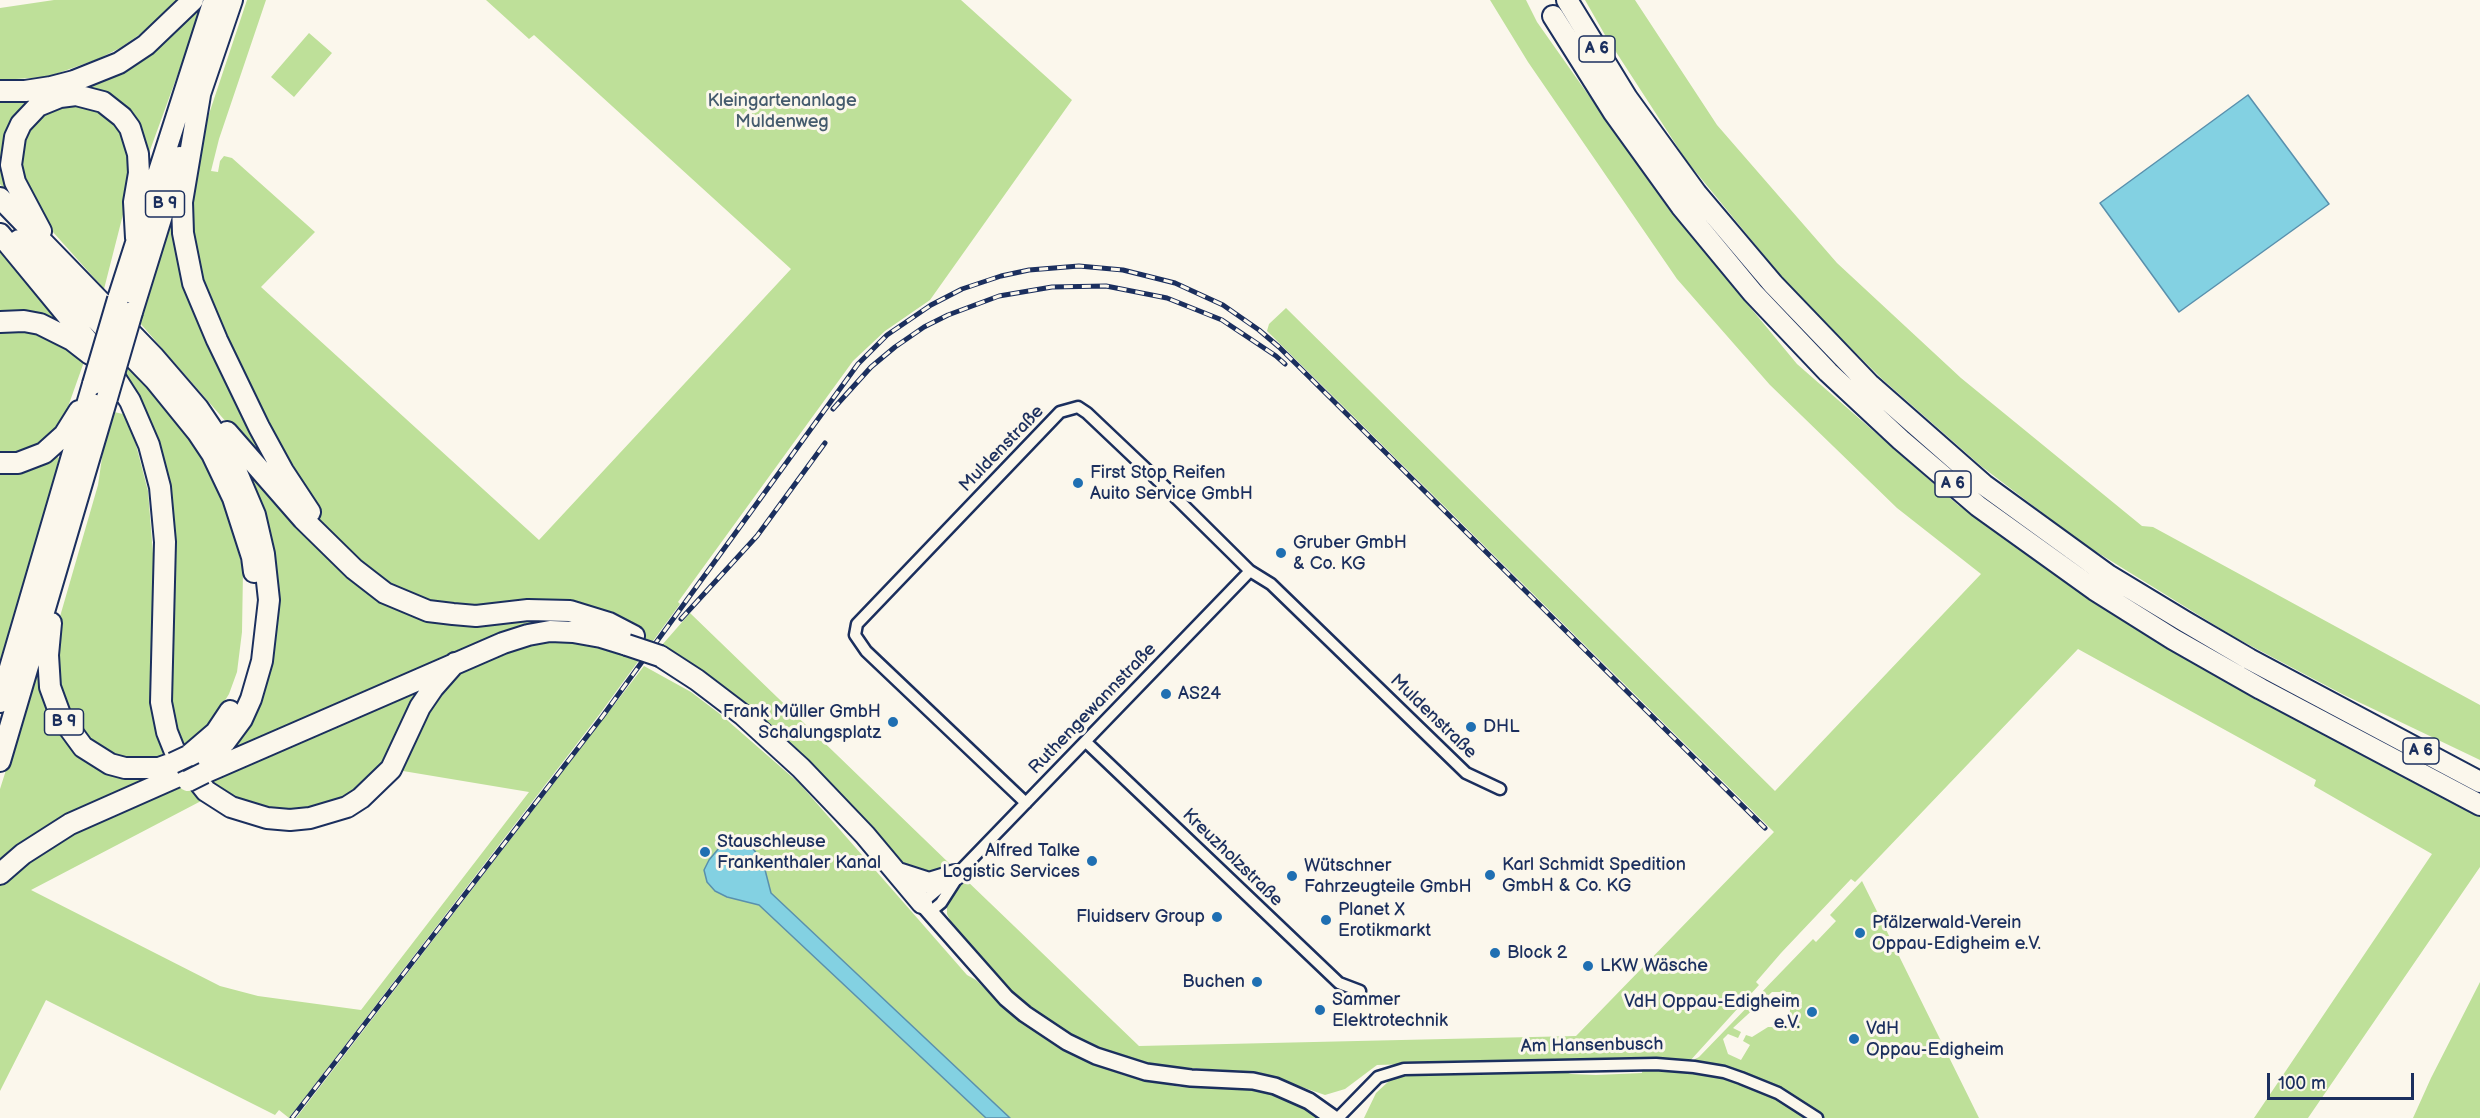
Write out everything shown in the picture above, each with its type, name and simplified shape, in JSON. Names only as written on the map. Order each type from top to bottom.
[{"type":"highway","points":[[0,91],[25,91],[62,84],[119,63],[146,45],[193,0]]},
{"type":"highway","points":[[0,702],[91,393],[125,306],[136,238],[214,0]]},
{"type":"highway","name":"B 9","points":[[0,221],[129,352],[177,406],[212,454],[233,498],[252,557],[255,579],[252,646],[246,672],[228,717],[189,769],[142,769],[110,764],[83,747],[72,734],[61,717],[50,687],[49,597],[107,398],[125,306],[232,0]]},
{"type":"highway","name":"A 6","points":[[1567,0],[1634,107],[1696,193],[1773,284],[1869,384],[1984,485],[2108,575],[2184,621],[2259,665],[2480,782]]},
{"type":"highway","name":"A 6","points":[[1554,16],[1608,104],[1640,150],[1681,206],[1745,284],[1828,372],[1918,455],[1978,506],[2095,590],[2173,639],[2261,689],[2480,805]]},
{"type":"highway","points":[[49,248],[15,182],[11,151],[21,124],[29,113],[38,106],[60,97],[76,95],[103,102],[122,117],[130,128],[138,154],[139,173],[134,202],[136,238]]},
{"type":"highway","points":[[200,95],[183,202],[183,233],[194,283],[234,375],[283,471],[345,561]]},
{"type":"highway","points":[[0,198],[184,390],[221,425],[264,476],[345,561],[385,593],[428,611],[476,616],[528,610],[570,610],[609,623],[630,641],[660,656],[697,680],[751,722],[824,791],[926,908]]},
{"type":"highway","points":[[0,234],[87,337],[117,379],[145,436],[160,487],[165,542],[161,686],[165,726],[175,752],[206,790],[231,807],[267,818],[290,820],[310,818],[347,807],[361,798],[391,768],[420,707],[455,663]]},
{"type":"highway","points":[[0,322],[24,321],[57,331],[72,340],[117,379]]},
{"type":"highway","points":[[184,390],[215,431],[229,454],[247,493],[260,535],[269,600],[265,643],[251,699],[242,719],[225,742],[189,769]]},
{"type":"highway","points":[[0,463],[18,463],[44,453],[63,435],[91,393]]},
{"type":"highway","points":[[0,761],[49,597]]},
{"type":"highway","points":[[1,873],[30,849],[62,828],[189,769],[503,643],[550,631],[630,641]]},
{"type":"highway","points":[[897,873],[929,883],[958,872]]},
{"type":"street","name":"Muldenstraße","points":[[1026,803],[866,651],[855,635],[857,624],[1060,412],[1078,407],[1087,413],[1250,571],[1271,584],[1466,773],[1500,789]]},
{"type":"street","name":"Ruthengewannstraße","points":[[926,908],[958,872],[1250,571]]},
{"type":"street","name":"Kreuzholzstraße","points":[[1086,742],[1339,982],[1360,991]]},
{"type":"street","points":[[926,908],[1006,998],[1025,1014],[1067,1042],[1096,1056],[1146,1072],[1182,1077],[1253,1081],[1275,1086],[1309,1101],[1333,1118]]},
{"type":"street","name":"Am Hansenbusch","points":[[1338,1118],[1378,1077],[1404,1069],[1656,1064],[1724,1072],[1778,1093],[1817,1118]]},
{"type":"green space","points":[[54,0],[177,0],[149,28],[120,48],[98,59],[47,77],[0,80],[0,8]]},
{"type":"green space","points":[[200,0],[204,2],[149,153],[144,150],[139,131],[67,91]]},
{"type":"green space","name":"Kleingartenanlage Muldenweg","points":[[247,0],[266,0],[219,139],[211,171],[218,172],[220,161],[224,156],[232,158],[315,232],[261,287],[539,540],[791,269],[534,35],[529,39],[486,0],[961,0],[1072,100],[930,300],[885,331],[853,361],[599,715],[289,1118],[279,1110],[275,1115],[46,1000],[0,1091],[0,884],[26,858],[240,736],[265,690],[274,632],[248,475],[261,462],[140,323],[170,218],[191,225],[190,206],[196,153]],"holes":[[[391,769],[529,792],[361,1010],[258,996],[220,986],[31,890],[203,800],[323,816]]]},
{"type":"green space","points":[[1490,0],[1526,0],[1537,22],[1668,208],[1797,364],[1958,505],[2106,609],[2334,740],[2466,810],[2480,785],[2480,867],[2308,1118],[2254,1118],[2432,854],[2314,786],[2316,780],[2078,649],[1861,876],[1855,882],[1851,879],[1781,953],[1756,982],[1759,985],[1689,1062],[1699,1057],[1813,939],[1816,942],[1836,921],[1830,915],[1862,881],[1979,1118],[1364,1118],[1376,1093],[1389,1081],[1402,1075],[1560,1070],[1571,1074],[1596,1075],[1642,1073],[1643,1061],[1587,1059],[1377,1065],[1345,1089],[1325,1095],[1258,1072],[1160,1066],[1114,1054],[1059,1028],[1037,1013],[999,980],[953,926],[947,914],[947,903],[955,888],[964,878],[1139,1046],[1576,1036],[1774,832],[1267,331],[1269,324],[1286,308],[1775,791],[1981,574],[1897,508],[1770,385],[1677,279],[1528,62]],"holes":[[[1772,992],[1791,992],[1789,1027],[1768,1027],[1752,1037],[1746,1035],[1743,1041],[1750,1045],[1741,1060],[1728,1054],[1723,1039],[1728,1034],[1738,1038],[1741,1032],[1733,1028]]]},
{"type":"green space","points":[[1585,0],[1635,0],[1717,125],[1837,263],[1961,378],[2142,526],[2153,527],[2480,705],[2480,760],[2344,695],[2234,637],[2082,543],[1981,466],[1882,379],[1794,292],[1686,160]]},
{"type":"green space","points":[[309,33],[332,53],[294,97],[271,77]]},
{"type":"green space","points":[[37,97],[20,114],[13,191],[9,194],[0,184],[0,98]]},
{"type":"green space","points":[[68,105],[85,106],[104,114],[118,125],[127,143],[132,165],[130,187],[104,289],[44,222],[22,177],[17,154],[20,139],[42,115]]},
{"type":"green space","points":[[0,248],[72,327],[85,359],[64,418],[43,447],[59,458],[47,512],[0,669]]},
{"type":"green space","points":[[129,363],[196,446],[214,475],[228,508],[243,571],[242,632],[237,672],[229,694],[211,723],[194,740],[181,748],[168,705],[173,533],[124,377]]},
{"type":"green space","points":[[114,412],[123,414],[135,441],[148,491],[169,755],[154,759],[121,759],[91,743],[69,713],[61,695],[57,675],[59,620],[98,485],[103,451]]},
{"type":"green space","points":[[690,613],[952,866],[942,875],[909,872],[682,659],[662,645]]},
{"type":"green space","points":[[644,666],[691,692],[720,714],[799,783],[967,975],[976,980],[1005,1008],[1041,1036],[1059,1048],[1123,1075],[1180,1087],[1243,1088],[1263,1091],[1299,1104],[1321,1118],[1010,1118],[771,893],[763,862],[743,842],[731,842],[719,848],[727,897],[759,905],[986,1118],[296,1118]]},
{"type":"green space","points":[[38,669],[41,669],[74,749],[92,765],[135,778],[159,774],[0,863],[0,789]]},
{"type":"green space","points":[[2480,982],[2480,1118],[2413,1118],[2431,1078]]},
{"type":"water","points":[[2248,95],[2329,204],[2179,312],[2100,203]]},
{"type":"water","points":[[731,842],[743,842],[754,850],[763,862],[771,893],[1010,1118],[986,1118],[759,905],[727,897],[715,891],[707,882],[704,870],[719,848]]},
{"type":"railway","points":[[292,1118],[602,717],[858,364],[887,335],[931,305],[962,289],[1001,276],[1029,270],[1079,266],[1123,270],[1175,283],[1223,305],[1259,330],[1279,347],[1765,828]]},
{"type":"railway","points":[[833,409],[871,367],[924,327],[948,315],[999,296],[1052,287],[1106,286],[1167,298],[1222,320],[1285,364]]},
{"type":"railway","points":[[681,619],[757,536],[825,443]]},
{"type":"place","name":"First Stop Reifen Auito Service GmbH","points":[[1078,483]]},
{"type":"place","name":"Gruber GmbH & Co. KG","points":[[1281,553]]},
{"type":"place","name":"AS24","points":[[1166,694]]},
{"type":"place","name":"Frank Müller GmbH Schalungsplatz","points":[[893,722]]},
{"type":"place","name":"DHL","points":[[1471,727]]},
{"type":"place","name":"Stauschleuse Frankenthaler Kanal","points":[[705,852]]},
{"type":"place","name":"Alfred Talke Logistic Services","points":[[1092,861]]},
{"type":"place","name":"Karl Schmidt Spedition GmbH & Co. KG","points":[[1490,875]]},
{"type":"place","name":"Wütschner Fahrzeugteile GmbH","points":[[1292,876]]},
{"type":"place","name":"Fluidserv Group","points":[[1217,917]]},
{"type":"place","name":"Planet X Erotikmarkt","points":[[1326,920]]},
{"type":"place","name":"Pfälzerwald-Verein Oppau-Edigheim e.V.","points":[[1860,933]]},
{"type":"place","name":"Block 2","points":[[1495,953]]},
{"type":"place","name":"LKW Wäsche","points":[[1588,966]]},
{"type":"place","name":"Buchen","points":[[1257,982]]},
{"type":"place","name":"Sammer Elektrotechnik","points":[[1320,1010]]},
{"type":"place","name":"VdH Oppau-Edigheim e.V.","points":[[1812,1012]]},
{"type":"place","name":"VdH Oppau-Edigheim","points":[[1854,1039]]}]
